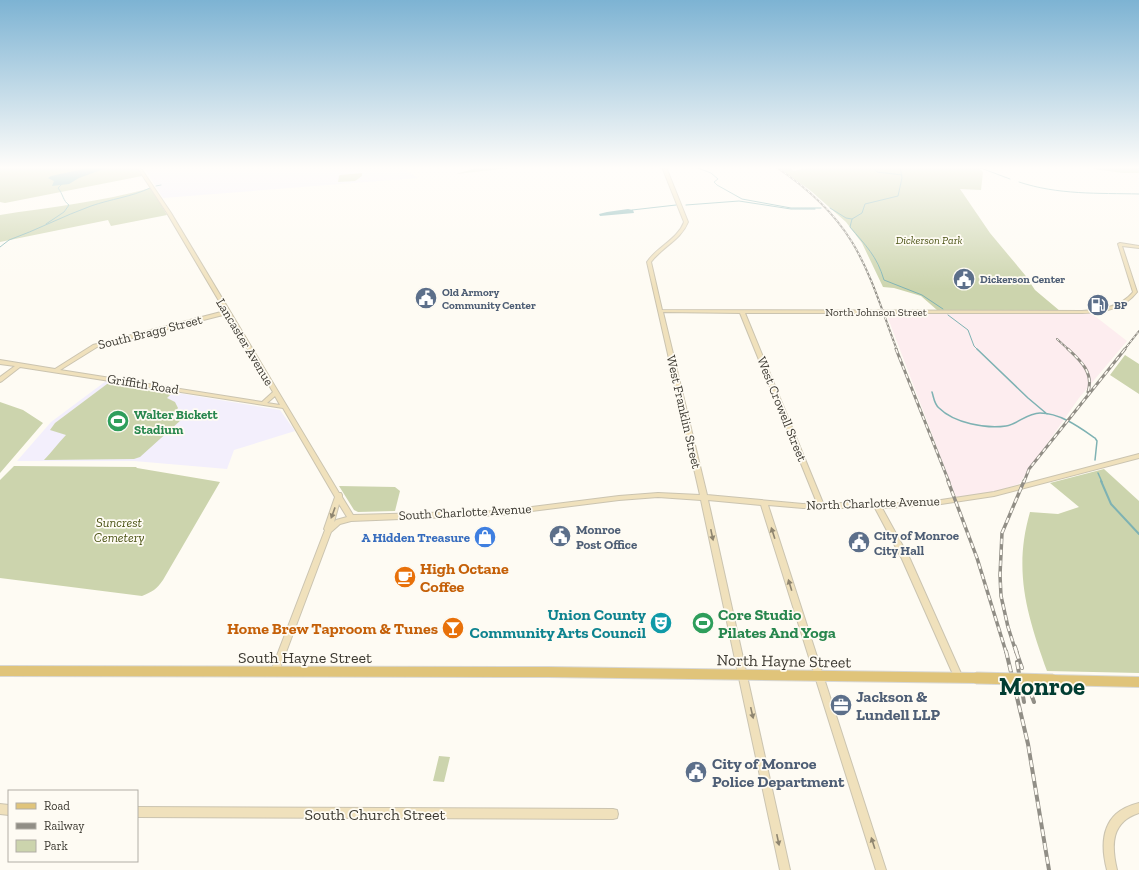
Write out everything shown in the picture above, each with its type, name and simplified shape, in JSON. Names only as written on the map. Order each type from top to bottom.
[{"type":"main road","name":"Lancaster Avenue","points":[[165,208],[351,518]]},
{"type":"main road","name":"West Franklin Street","points":[[680,208],[686,222],[683,229],[653,256],[649,262],[704,497],[785,870]]},
{"type":"main road","name":"North Johnson Street","points":[[660,311],[1092,312],[1109,309],[1130,297],[1134,292],[1120,244],[1139,247]]},
{"type":"main road","name":"West Crowell Street","points":[[742,311],[821,506]]},
{"type":"main road","name":"South Bragg Street","points":[[56,370],[95,346],[228,312]]},
{"type":"main road","name":"Griffith Road","points":[[0,362],[285,407]]},
{"type":"main road","points":[[0,380],[19,365]]},
{"type":"main road","points":[[262,404],[276,393]]},
{"type":"main road","name":"North Charlotte Avenue","points":[[602,500],[658,495],[821,506],[877,506],[941,502],[975,498],[1039,483],[1139,456]]},
{"type":"main road","points":[[275,672],[328,531],[338,495]]},
{"type":"main road","name":"South Charlotte Avenue","points":[[351,518],[500,513],[602,500]]},
{"type":"main road","points":[[764,503],[881,870]]},
{"type":"main road","points":[[877,506],[906,559],[959,678]]},
{"type":"main road","points":[[328,531],[338,522],[351,518]]},
{"type":"main road","name":"South Hayne Street","points":[[0,671],[610,673]]},
{"type":"main road","name":"North Hayne Street","points":[[610,673],[976,678],[1139,682]]},
{"type":"main road","points":[[1112,870],[1108,848],[1108,836],[1113,825],[1124,814],[1139,808]]},
{"type":"main road","name":"South Church Street","points":[[138,812],[613,814]]},
{"type":"shaded area","points":[[886,313],[1091,313],[1127,341],[1079,398],[1019,484],[988,494],[956,497]]},
{"type":"shaded area","points":[[106,381],[280,410],[295,431],[234,450],[227,469],[134,461],[17,461],[51,422]]},
{"type":"green space","points":[[50,208],[163,208],[167,215],[111,226],[108,220],[0,242],[0,215]]},
{"type":"green space","name":"Dickerson Park","points":[[830,208],[973,208],[990,233],[1025,275],[1035,290],[1060,311],[937,310],[921,296],[894,288],[883,287],[862,243],[846,222]]},
{"type":"green space","points":[[1125,355],[1139,364],[1139,394],[1110,375]]},
{"type":"green space","name":"Walter Bickett Stadium","points":[[115,383],[173,392],[167,398],[175,402],[178,408],[170,418],[181,420],[140,457],[134,459],[44,460],[66,435],[50,430],[55,423],[107,384]]},
{"type":"green space","points":[[0,402],[23,410],[43,423],[0,473]]},
{"type":"green space","name":"Suncrest Cemetery","points":[[14,466],[136,467],[220,482],[159,586],[142,596],[0,578],[0,480]]},
{"type":"green space","points":[[1104,469],[1139,501],[1139,673],[1047,671],[1028,612],[1025,593],[1023,554],[1025,533],[1030,512],[1058,514],[1079,507],[1050,483]]},
{"type":"green space","points":[[339,486],[395,487],[400,491],[395,511],[358,512],[354,510]]},
{"type":"green space","points":[[439,756],[450,757],[444,782],[433,781]]},
{"type":"water","points":[[628,209],[633,210],[634,213],[600,216],[599,214],[607,212]]},
{"type":"waterway","points":[[46,224],[64,212],[67,208]]},
{"type":"waterway","points":[[0,247],[9,240],[88,208]]},
{"type":"waterway","points":[[632,210],[653,208]]},
{"type":"waterway","points":[[782,208],[815,209]]},
{"type":"waterway","points":[[789,208],[821,208]]},
{"type":"waterway","points":[[830,208],[846,218],[852,219]]},
{"type":"waterway","points":[[852,219],[862,213],[864,208]]},
{"type":"waterway","points":[[852,219],[850,227],[866,246],[878,264],[884,280],[922,295],[943,309]]},
{"type":"waterway","points":[[948,315],[968,330],[974,346],[977,349]]},
{"type":"waterway","points":[[977,349],[1028,398],[1047,414]]},
{"type":"waterway","points":[[932,392],[935,403],[945,413],[953,418],[980,426],[1006,426],[1035,413],[1047,414]]},
{"type":"waterway","points":[[1047,414],[1062,418],[1076,425],[1095,438],[1097,441],[1095,460]]},
{"type":"waterway","points":[[1098,473],[1102,482]]},
{"type":"waterway","points":[[1101,481],[1111,504],[1139,534]]},
{"type":"railway","points":[[826,208],[845,231],[866,268],[897,350]]},
{"type":"railway","points":[[1124,350],[1139,331]]},
{"type":"railway","points":[[1057,339],[1069,350]]},
{"type":"railway","points":[[896,349],[949,482]]},
{"type":"railway","points":[[1024,482],[1029,469],[1125,349]]},
{"type":"railway","points":[[1069,350],[1082,363],[1088,373],[1088,392]]},
{"type":"railway","points":[[948,481],[977,558],[1006,652]]},
{"type":"railway","points":[[1016,652],[1008,627],[1001,596],[1000,575],[1002,533],[1024,481]]},
{"type":"railway","points":[[1015,646],[1017,652]]},
{"type":"railway","points":[[1006,651],[1028,744],[1049,870]]},
{"type":"railway","points":[[1016,651],[1022,668]]},
{"type":"railway","points":[[1017,662],[1024,702]]},
{"type":"railway","points":[[1030,691],[1034,702]]},
{"type":"place","name":"Dickerson Center","points":[[964,279]]},
{"type":"place","name":"Old Armory Community Center","points":[[426,298]]},
{"type":"place","name":"BP","points":[[1098,305]]},
{"type":"place","name":"Walter Bickett Stadium","points":[[118,421]]},
{"type":"place","name":"Monroe Post Office","points":[[560,536]]},
{"type":"place","name":"A Hidden Treasure","points":[[485,537]]},
{"type":"place","name":"City of Monroe City Hall","points":[[859,542]]},
{"type":"place","name":"High Octane Coffee","points":[[405,577]]},
{"type":"place","name":"Union County Community Arts Council","points":[[661,623]]},
{"type":"place","name":"Core Studio Pilates And Yoga","points":[[703,623]]},
{"type":"place","name":"Home Brew Taproom & Tunes","points":[[453,628]]},
{"type":"place","name":"Jackson & Lundell LLP","points":[[841,705]]},
{"type":"place","name":"City of Monroe Police Department","points":[[696,772]]},
{"type":"district","name":"Monroe","points":[[1042,686]]}]
